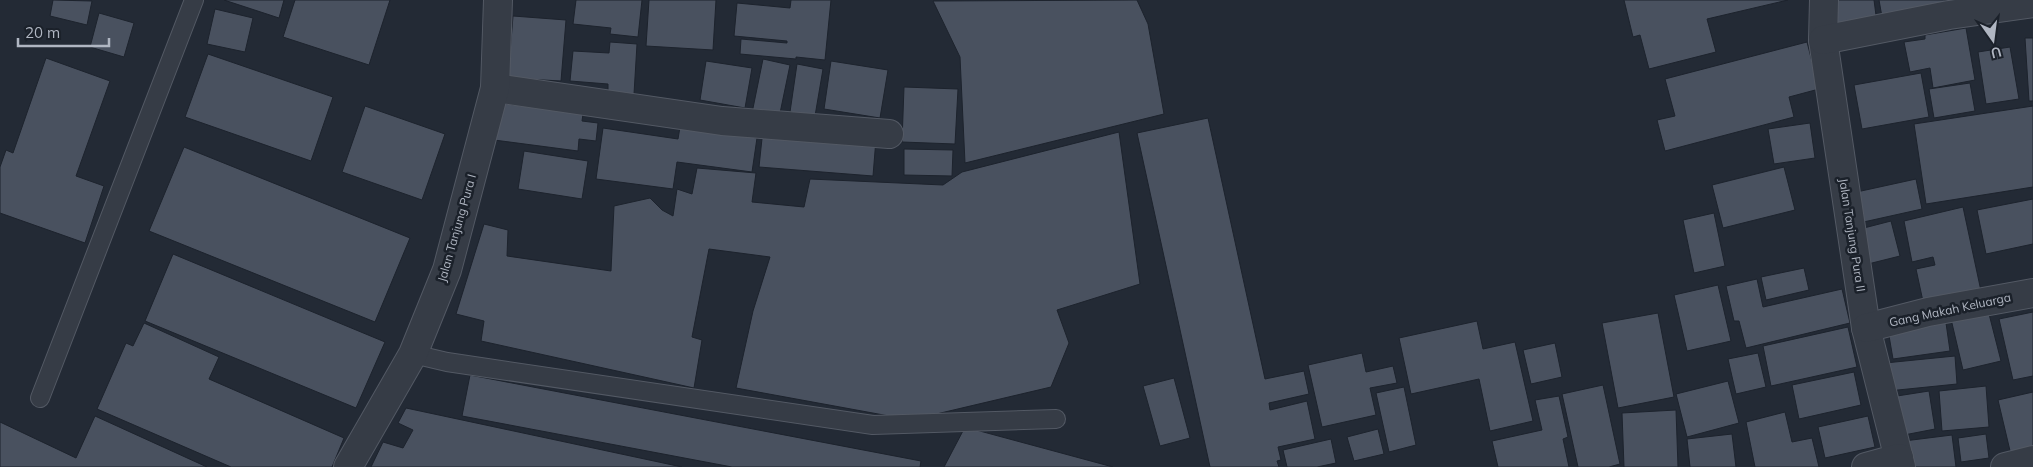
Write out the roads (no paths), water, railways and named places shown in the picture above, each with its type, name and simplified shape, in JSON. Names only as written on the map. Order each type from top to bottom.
[{"type":"street","name":"Jalan Tanjung Pura I","points":[[348,467],[413,354],[447,270],[495,88],[498,0]]},
{"type":"street","name":"Jalan Tanjung Pura II","points":[[1824,0],[1823,40],[1866,328],[1900,462]]},
{"type":"street","points":[[1823,40],[1949,15],[2033,3]]},
{"type":"street","points":[[495,88],[722,121],[889,134]]},
{"type":"street","name":"Gang Makah Keluarga","points":[[1866,328],[1928,312],[2033,293]]},
{"type":"street","points":[[2005,467],[2033,460]]},
{"type":"street","points":[[1866,467],[1900,462]]},
{"type":"lane","points":[[40,398],[194,0]]},
{"type":"lane","points":[[413,354],[457,364],[873,425],[1056,419]]}]
